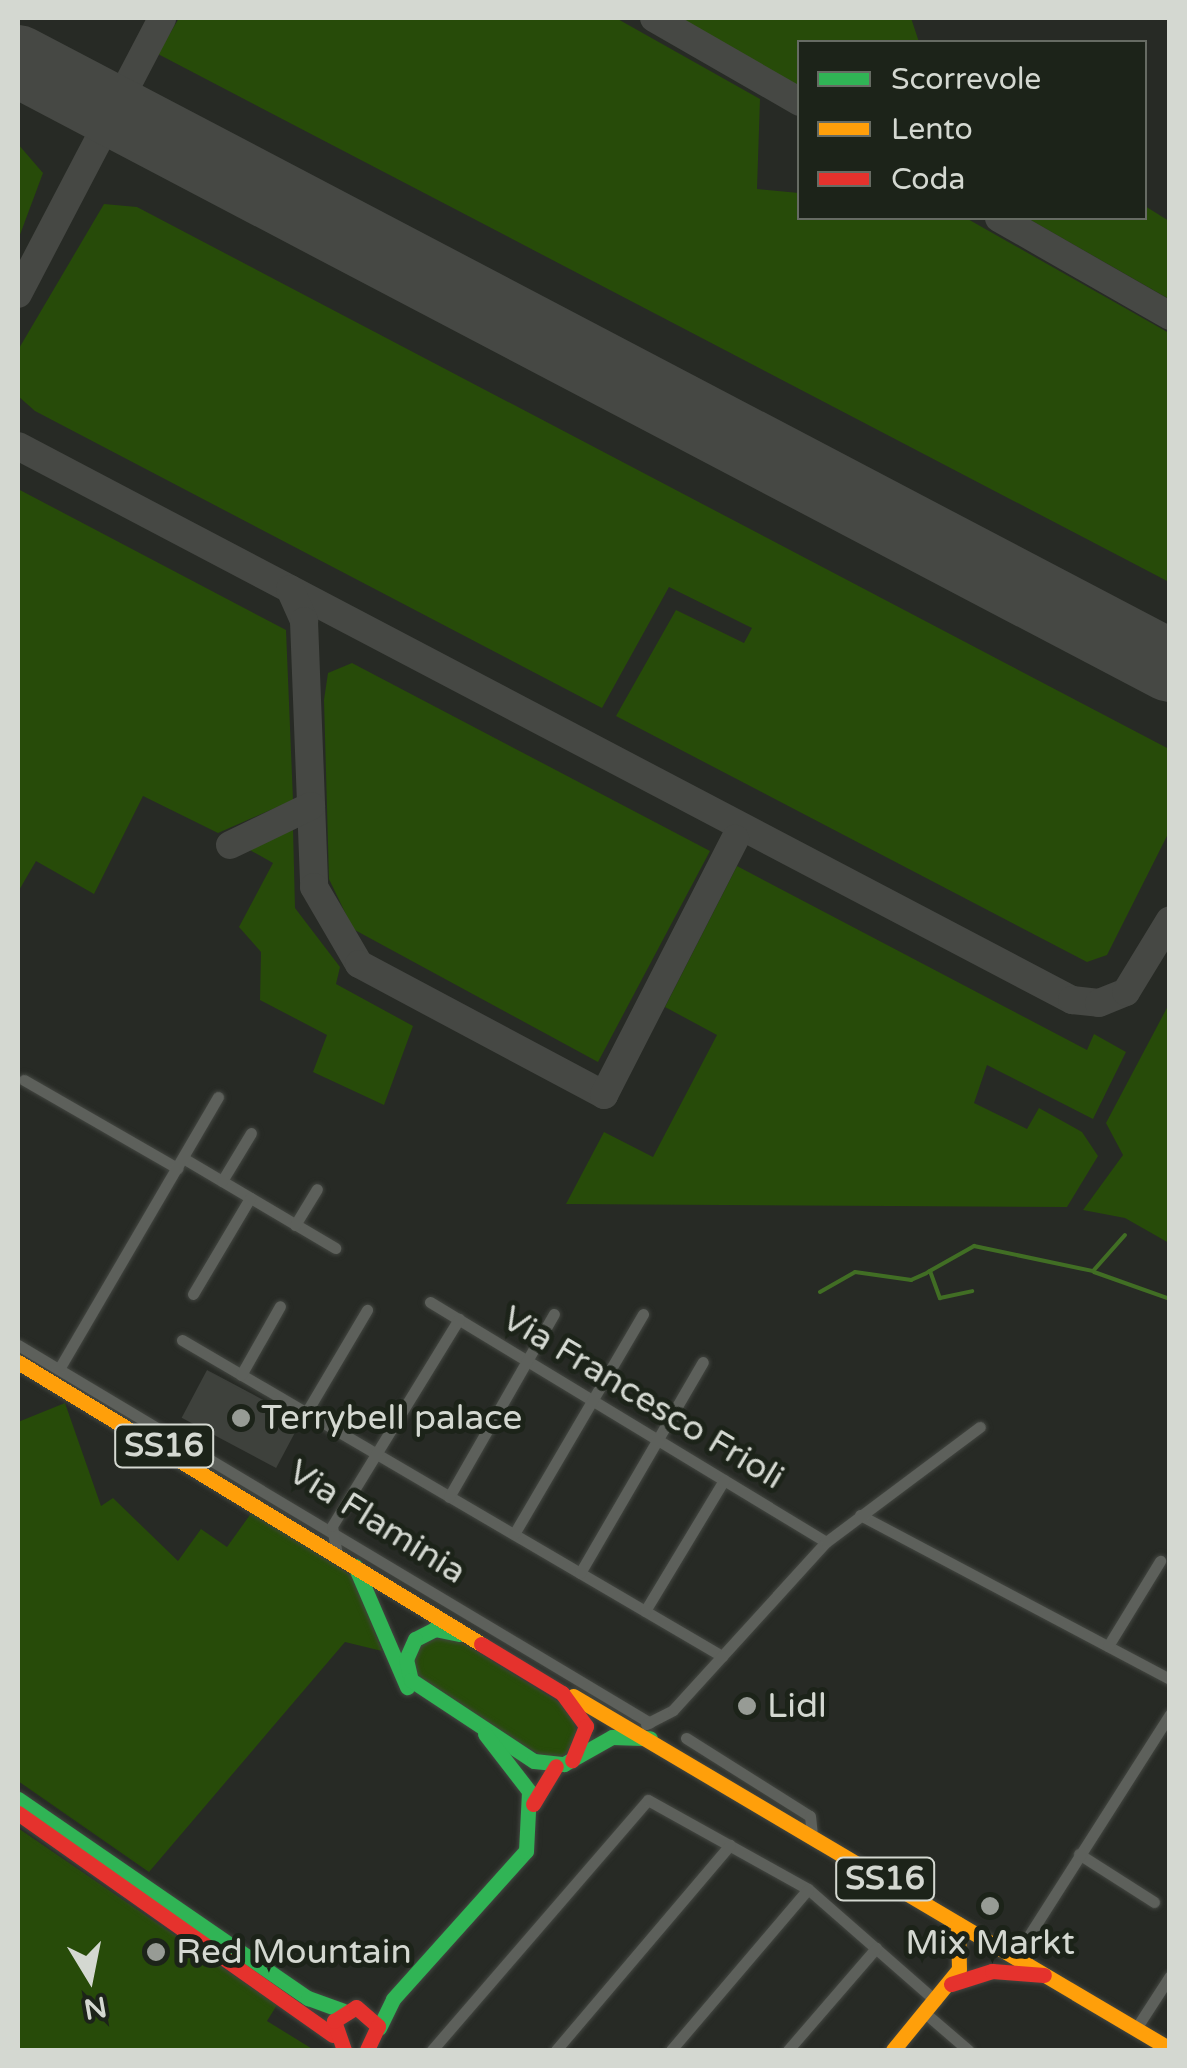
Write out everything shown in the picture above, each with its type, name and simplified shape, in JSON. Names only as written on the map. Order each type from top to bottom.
[{"type":"main road","name":"Via Flaminia","points":[[18,1362],[343,1554],[562,1694],[644,1726],[671,1752],[1167,2049]]},
{"type":"main road","name":"Via Flaminia","points":[[343,1554],[374,1596],[397,1676],[482,1731],[564,1763]]},
{"type":"main road","name":"Via Flaminia","points":[[442,1706],[411,1680],[408,1651],[428,1631],[467,1636]]},
{"type":"main road","points":[[378,2042],[393,1999],[517,1864],[532,1808],[586,1726],[562,1694]]},
{"type":"main road","points":[[564,1763],[644,1726]]},
{"type":"main road","points":[[482,1731],[518,1771],[532,1808]]},
{"type":"main road","points":[[18,1799],[299,1993],[343,2011],[393,1999]]},
{"type":"main road","points":[[18,1813],[337,2045],[343,2011]]},
{"type":"main road","points":[[893,2050],[951,1984],[963,1957],[958,1924]]},
{"type":"main road","points":[[951,1984],[992,1970],[1044,1975]]},
{"type":"main road","points":[[362,2008],[378,2042]]},
{"type":"street","points":[[24,1080],[222,1182],[334,1248]]},
{"type":"street","points":[[59,1368],[218,1097]]},
{"type":"street","points":[[222,1182],[251,1133]]},
{"type":"street","points":[[295,1225],[316,1188]]},
{"type":"street","points":[[193,1294],[250,1198]]},
{"type":"street","name":"Via Francesco Frioli","points":[[430,1302],[826,1542]]},
{"type":"street","points":[[242,1375],[280,1306]]},
{"type":"street","points":[[306,1413],[367,1310]]},
{"type":"street","points":[[450,1497],[554,1314]]},
{"type":"street","points":[[514,1534],[643,1314]]},
{"type":"street","points":[[343,1554],[332,1526],[459,1319]]},
{"type":"street","points":[[182,1340],[722,1656]]},
{"type":"street","name":"Via Flaminia","points":[[18,1345],[332,1526],[644,1726]]},
{"type":"street","points":[[580,1573],[703,1362]]},
{"type":"street","points":[[644,1726],[673,1710],[826,1542],[980,1427]]},
{"type":"street","points":[[645,1612],[724,1480]]},
{"type":"street","points":[[860,1515],[1170,1679]]},
{"type":"street","points":[[1108,1646],[1160,1561]]},
{"type":"street","points":[[671,1752],[673,1710]]},
{"type":"street","points":[[1028,1966],[1028,1937],[1170,1714]]},
{"type":"street","name":"Via Flaminia","points":[[686,1738],[810,1816],[812,1834]]},
{"type":"street","points":[[432,2050],[648,1800],[808,1889],[876,1948],[968,2050]]},
{"type":"street","points":[[556,2050],[730,1845]]},
{"type":"street","points":[[1079,1854],[1154,1902]]},
{"type":"street","points":[[671,2050],[808,1889]]},
{"type":"street","points":[[989,1942],[1028,1937]]},
{"type":"street","points":[[788,2050],[876,1948]]},
{"type":"street","points":[[1136,2030],[1170,1976]]},
{"type":"green space","points":[[179,18],[616,18],[760,99],[757,189],[797,193],[797,220],[970,220],[1169,333],[1169,582],[158,54]]},
{"type":"green space","points":[[676,18],[911,18],[918,40],[797,40],[797,87]]},
{"type":"green space","points":[[18,144],[43,173],[18,240]]},
{"type":"green space","points":[[104,204],[137,207],[1169,749],[1169,832],[1107,955],[1087,962],[616,716],[676,610],[744,643],[752,628],[669,587],[602,708],[35,411],[18,396],[18,350]]},
{"type":"green space","points":[[1147,207],[1169,221],[1169,299],[1031,220],[1147,220]]},
{"type":"green space","points":[[18,489],[286,630],[293,800],[218,833],[143,796],[94,894],[36,861],[18,892]]},
{"type":"green space","points":[[352,663],[710,851],[598,1062],[353,929],[329,879],[324,700],[328,673]]},
{"type":"green space","points":[[293,829],[295,908],[340,967],[336,984],[413,1026],[384,1105],[313,1072],[327,1035],[260,1000],[261,952],[239,927],[273,863],[248,849]]},
{"type":"green space","points":[[737,866],[1087,1050],[1094,1034],[1126,1052],[1093,1119],[987,1065],[974,1103],[1027,1129],[1039,1108],[1082,1132],[1098,1156],[1067,1207],[566,1204],[604,1132],[653,1157],[717,1035],[665,1007]]},
{"type":"green space","points":[[1169,1004],[1169,1243],[1125,1218],[1083,1210],[1123,1155],[1106,1123]]},
{"type":"green space","points":[[65,1403],[101,1506],[113,1498],[178,1561],[201,1529],[227,1547],[252,1512],[354,1577],[382,1651],[345,1642],[149,1872],[18,1781],[18,1422]]},
{"type":"green space","points":[[455,1638],[570,1709],[579,1741],[562,1757],[542,1756],[425,1687],[412,1664],[423,1640]]},
{"type":"green space","points":[[18,1828],[277,2005],[267,2021],[314,2050],[18,2050]]},
{"type":"building","name":"Terrybell palace","points":[[207,1370],[301,1420],[276,1468],[182,1418]]},
{"type":"waterway","points":[[928,1272],[974,1246],[1093,1271],[1125,1235]]},
{"type":"waterway","points":[[930,1271],[940,1298],[972,1291]]},
{"type":"waterway","points":[[820,1292],[855,1272],[911,1280],[927,1273]]},
{"type":"waterway","points":[[1094,1272],[1170,1299]]},
{"type":"taxiway","points":[[18,294],[162,18]]},
{"type":"taxiway","points":[[654,18],[797,100]]},
{"type":"taxiway","points":[[1002,220],[1170,316]]},
{"type":"taxiway","points":[[18,446],[1072,1000],[1099,1003],[1126,992],[1170,920]]},
{"type":"taxiway","points":[[290,589],[304,621],[314,887],[359,964],[604,1095],[735,839]]},
{"type":"taxiway","points":[[230,845],[311,806]]},
{"type":"runway","points":[[18,61],[1170,666]]},
{"type":"traffic: fast","points":[[355,1566],[407,1687]]},
{"type":"traffic: fast","points":[[459,1634],[435,1629],[415,1639],[406,1659],[411,1680],[534,1761],[564,1764],[612,1737],[650,1738]]},
{"type":"traffic: fast","points":[[379,2028],[393,1999],[526,1851],[529,1791],[485,1734]]},
{"type":"traffic: fast","points":[[18,1799],[308,1998],[343,2011]]},
{"type":"traffic: slow","points":[[18,1362],[481,1644]]},
{"type":"traffic: slow","points":[[573,1696],[1170,2049]]},
{"type":"traffic: slow","points":[[893,2050],[959,1969],[958,1924]]},
{"type":"traffic: jam","points":[[481,1644],[562,1693],[586,1726],[572,1760]]},
{"type":"traffic: jam","points":[[533,1804],[556,1766]]},
{"type":"traffic: jam","points":[[18,1813],[333,2035]]},
{"type":"traffic: jam","points":[[951,1984],[992,1971],[1044,1975]]},
{"type":"traffic: jam","points":[[344,2050],[334,2021],[356,2007],[378,2026],[367,2050]]},
{"type":"place","name":"Terrybell palace","points":[[241,1418]]},
{"type":"place","name":"Lidl","points":[[747,1706]]},
{"type":"place","name":"Mix Markt","points":[[990,1906]]},
{"type":"place","name":"Red Mountain","points":[[156,1952]]}]
